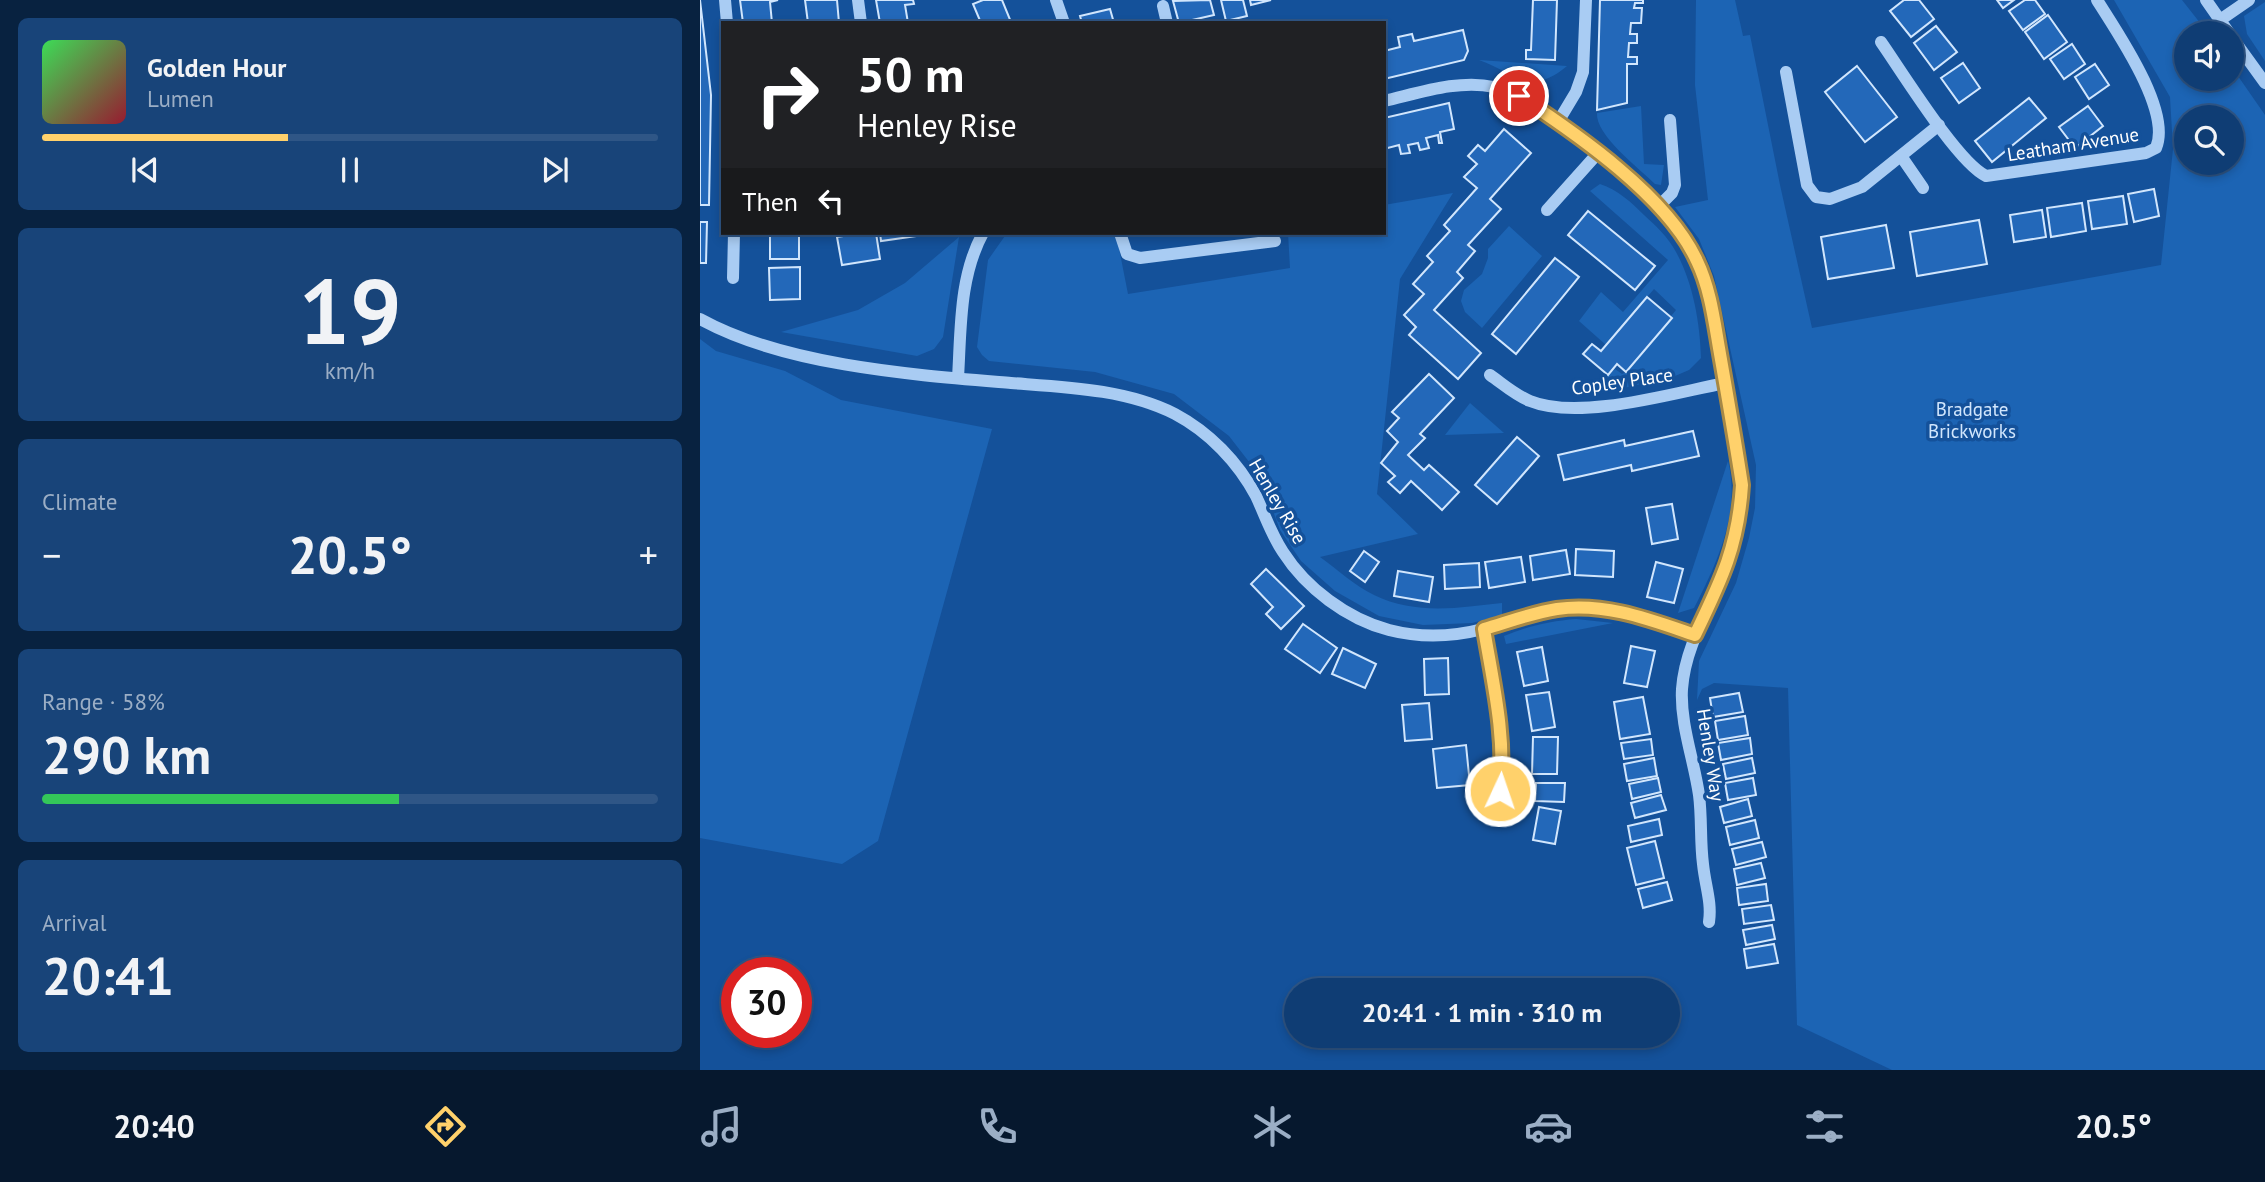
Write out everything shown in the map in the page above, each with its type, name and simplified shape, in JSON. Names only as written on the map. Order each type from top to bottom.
[{"type":"street","points":[[725,0],[727,21]]},
{"type":"street","points":[[858,0],[861,21]]},
{"type":"street","points":[[1056,0],[1063,21]]},
{"type":"street","points":[[1558,122],[1576,92],[1583,72],[1586,0]]},
{"type":"street","name":"Leatham Avenue","points":[[1881,42],[1975,171],[1986,176],[2147,153],[2156,148],[2160,139],[2149,94],[2140,70],[2097,0]]},
{"type":"street","points":[[2206,0],[2220,20],[2249,0]]},
{"type":"street","points":[[1163,6],[1167,21]]},
{"type":"street","points":[[2244,54],[2265,83]]},
{"type":"street","points":[[1786,72],[1807,185],[1816,197],[1830,199],[1862,187],[1939,125]]},
{"type":"street","name":"Henley Way","points":[[1386,101],[1446,87],[1474,85],[1495,87],[1519,96],[1598,153],[1658,206],[1682,233],[1698,261],[1710,293],[1742,485],[1735,544],[1723,578],[1695,635],[1686,662],[1682,689],[1684,715],[1700,799],[1702,864],[1711,909],[1709,922]]},
{"type":"street","points":[[1658,206],[1672,193],[1675,185],[1670,120]]},
{"type":"street","points":[[1547,210],[1598,153]]},
{"type":"street","points":[[1900,156],[1923,188]]},
{"type":"street","points":[[733,278],[734,235]]},
{"type":"street","points":[[958,378],[963,295],[970,261],[982,235]]},
{"type":"street","points":[[1121,235],[1128,254],[1140,258],[1275,241]]},
{"type":"street","name":"Henley Rise","points":[[700,319],[750,341],[866,367],[1116,395],[1172,413],[1198,428],[1239,469],[1284,554],[1303,577],[1326,598],[1355,617],[1387,629],[1418,636],[1449,635],[1484,629],[1559,609],[1596,608],[1632,614],[1695,635]]},
{"type":"street","name":"Copley Place","points":[[1490,375],[1530,401],[1559,408],[1579,409],[1726,383]]},
{"type":"street","points":[[1484,629],[1500,724],[1500,791]]},
{"type":"green space","name":"Bradgate Brickworks","points":[[1696,0],[1735,0],[1743,36],[1750,35],[1812,328],[2161,265],[2173,149],[2170,97],[2114,0],[2182,0],[2199,21],[2174,21],[2174,91],[2244,91],[2244,85],[2265,115],[2265,1070],[1892,1070],[1797,1025],[1788,688],[1714,683],[1702,689],[1697,700],[1699,661],[1736,583],[1749,538],[1755,508],[1756,465],[1714,276],[1699,239],[1675,207],[1708,200],[1695,85]]},
{"type":"green space","points":[[2265,2],[2265,61],[2247,34],[2244,16]]},
{"type":"green space","points":[[1479,60],[1567,66],[1544,80],[1534,81],[1514,76]]},
{"type":"green space","points":[[1641,106],[1644,164],[1664,165],[1661,185],[1655,184],[1620,151],[1598,122],[1597,113]]},
{"type":"green space","points":[[1600,184],[1618,193],[1634,206],[1662,232],[1676,252],[1694,303],[1701,358],[1689,370],[1675,376],[1594,395],[1615,369],[1622,374],[1626,372],[1676,310],[1654,289],[1606,345],[1579,321],[1601,292],[1623,312],[1668,260],[1590,191]]},
{"type":"green space","points":[[1453,193],[1400,279],[1377,494],[1418,534],[1320,557],[1360,587],[1389,601],[1421,608],[1502,603],[1502,615],[1472,623],[1423,625],[1379,616],[1335,591],[1301,561],[1280,530],[1260,476],[1229,436],[1174,394],[1095,372],[989,361],[977,347],[988,260],[1006,235],[1116,235],[1128,294],[1290,268],[1288,235],[1386,235],[1386,205]]},
{"type":"green space","points":[[1509,226],[1542,256],[1482,328],[1465,312],[1461,301],[1464,290],[1482,274],[1488,258],[1488,249]]},
{"type":"green space","points":[[959,237],[943,337],[934,349],[917,356],[781,332],[858,310],[905,283]]},
{"type":"green space","points":[[700,339],[716,351],[785,371],[841,400],[992,429],[878,841],[842,864],[700,838]]},
{"type":"green space","points":[[1470,403],[1504,433],[1445,435]]},
{"type":"green space","points":[[1728,461],[1731,499],[1724,537],[1694,608],[1678,613]]},
{"type":"green space","points":[[1576,619],[1613,623],[1506,644],[1504,636],[1513,632],[1539,624]]},
{"type":"building","points":[[700,0],[711,95],[709,205],[700,205]]},
{"type":"building","points":[[740,0],[778,0],[770,2],[772,21],[743,21]]},
{"type":"building","points":[[805,0],[837,0],[839,21],[808,21]]},
{"type":"building","points":[[876,0],[913,0],[914,4],[905,5],[908,21],[880,21]]},
{"type":"building","points":[[983,0],[1002,0],[1011,21],[980,21],[973,4]]},
{"type":"building","points":[[1210,0],[1214,15],[1178,21],[1173,1]]},
{"type":"building","points":[[1221,0],[1243,0],[1247,16],[1226,21]]},
{"type":"building","points":[[1250,0],[1271,0],[1251,5]]},
{"type":"building","points":[[1533,0],[1557,0],[1555,60],[1526,59],[1526,50],[1531,50]]},
{"type":"building","points":[[1600,0],[1643,0],[1643,3],[1635,3],[1634,8],[1642,8],[1641,23],[1631,23],[1630,34],[1637,34],[1637,43],[1629,43],[1628,57],[1637,57],[1637,64],[1627,64],[1627,103],[1597,110]]},
{"type":"building","points":[[1904,0],[1919,0],[1934,19],[1911,37],[1890,11]]},
{"type":"building","points":[[1997,0],[2014,0],[2003,8]]},
{"type":"building","points":[[2025,0],[2035,0],[2045,14],[2023,30],[2009,11]]},
{"type":"building","points":[[1110,9],[1113,21],[1081,21],[1080,16]]},
{"type":"building","points":[[2048,15],[2067,42],[2044,59],[2025,32]]},
{"type":"building","points":[[1936,26],[1957,52],[1934,70],[1914,43]]},
{"type":"building","points":[[1463,30],[1468,51],[1464,60],[1386,79],[1386,50],[1400,47],[1398,37],[1412,34],[1414,41]]},
{"type":"building","points":[[2072,44],[2085,64],[2064,79],[2050,59]]},
{"type":"building","points":[[1963,63],[1980,88],[1959,103],[1941,78]]},
{"type":"building","points":[[2095,64],[2109,85],[2089,99],[2075,77]]},
{"type":"building","points":[[1857,66],[1897,117],[1865,142],[1825,92]]},
{"type":"building","points":[[2029,98],[2046,118],[1992,162],[1975,141]]},
{"type":"building","points":[[1449,103],[1454,129],[1440,132],[1442,143],[1439,143],[1438,135],[1426,138],[1429,148],[1420,150],[1418,143],[1408,145],[1410,153],[1401,154],[1399,145],[1386,148],[1386,118]]},
{"type":"building","points":[[2088,106],[2103,126],[2075,148],[2059,127]]},
{"type":"building","points":[[1504,129],[1531,153],[1490,199],[1501,209],[1468,245],[1475,251],[1457,272],[1463,278],[1434,310],[1481,353],[1458,379],[1409,335],[1416,327],[1404,315],[1424,294],[1413,284],[1433,262],[1427,256],[1450,231],[1444,225],[1477,188],[1464,177],[1477,164],[1468,156],[1478,145],[1485,151]]},
{"type":"building","points":[[2154,189],[2159,216],[2134,222],[2128,194]]},
{"type":"building","points":[[2123,196],[2127,224],[2092,229],[2088,201]]},
{"type":"building","points":[[2082,203],[2086,231],[2051,237],[2047,208]]},
{"type":"building","points":[[2042,210],[2046,237],[2014,242],[2010,215]]},
{"type":"building","points":[[1588,211],[1655,266],[1635,290],[1568,235]]},
{"type":"building","points":[[1979,220],[1987,264],[1917,276],[1910,232]]},
{"type":"building","points":[[700,222],[707,222],[706,263],[700,263]]},
{"type":"building","points":[[1886,225],[1894,268],[1828,279],[1821,237]]},
{"type":"building","points":[[770,235],[799,235],[799,259],[770,259]]},
{"type":"building","points":[[876,235],[880,259],[842,265],[837,237]]},
{"type":"building","points":[[880,235],[917,236],[881,241]]},
{"type":"building","points":[[1555,258],[1579,277],[1516,354],[1492,334]]},
{"type":"building","points":[[800,267],[800,299],[770,300],[769,268]]},
{"type":"building","points":[[1647,297],[1672,318],[1626,372],[1617,364],[1608,375],[1583,354],[1592,344],[1601,351]]},
{"type":"building","points":[[1429,374],[1454,398],[1420,434],[1425,438],[1408,455],[1424,470],[1429,465],[1459,492],[1442,510],[1411,481],[1400,493],[1388,482],[1395,476],[1381,463],[1398,442],[1387,431],[1399,418],[1392,412]]},
{"type":"building","points":[[1693,431],[1699,456],[1632,471],[1631,465],[1564,480],[1558,455],[1624,440],[1625,446]]},
{"type":"building","points":[[1517,437],[1539,456],[1497,504],[1475,485]]},
{"type":"building","points":[[1672,504],[1678,539],[1652,544],[1646,508]]},
{"type":"building","points":[[1576,549],[1614,551],[1613,577],[1575,575]]},
{"type":"building","points":[[1566,550],[1570,574],[1533,580],[1530,556]]},
{"type":"building","points":[[1364,551],[1379,562],[1365,582],[1350,571]]},
{"type":"building","points":[[1521,557],[1525,582],[1489,588],[1485,562]]},
{"type":"building","points":[[1656,562],[1683,569],[1674,603],[1647,597]]},
{"type":"building","points":[[1479,563],[1480,587],[1445,589],[1444,565]]},
{"type":"building","points":[[1266,569],[1304,606],[1281,629],[1266,614],[1273,607],[1251,584]]},
{"type":"building","points":[[1398,571],[1433,577],[1429,602],[1394,596]]},
{"type":"building","points":[[1303,624],[1337,648],[1320,673],[1285,649]]},
{"type":"building","points":[[1631,646],[1655,651],[1647,687],[1624,683]]},
{"type":"building","points":[[1542,647],[1548,681],[1524,686],[1517,652]]},
{"type":"building","points":[[1343,648],[1376,664],[1365,688],[1332,674]]},
{"type":"building","points":[[1448,658],[1449,694],[1425,695],[1424,659]]},
{"type":"building","points":[[1549,692],[1555,727],[1532,731],[1526,695]]},
{"type":"building","points":[[1739,693],[1743,712],[1713,717],[1710,698]]},
{"type":"building","points":[[1643,697],[1650,734],[1620,739],[1614,702]]},
{"type":"building","points":[[1429,703],[1432,739],[1405,741],[1402,705]]},
{"type":"building","points":[[1745,716],[1748,735],[1718,740],[1715,721]]},
{"type":"building","points":[[1533,737],[1558,737],[1557,774],[1532,774]]},
{"type":"building","points":[[1750,738],[1752,754],[1721,760],[1718,743]]},
{"type":"building","points":[[1651,739],[1653,755],[1624,759],[1621,743]]},
{"type":"building","points":[[1466,745],[1470,785],[1437,788],[1433,749]]},
{"type":"building","points":[[1654,758],[1657,776],[1627,781],[1624,764]]},
{"type":"building","points":[[1752,758],[1755,773],[1726,779],[1723,764]]},
{"type":"building","points":[[1658,778],[1661,792],[1632,799],[1629,784]]},
{"type":"building","points":[[1753,778],[1756,795],[1728,800],[1725,783]]},
{"type":"building","points":[[1536,783],[1565,783],[1564,802],[1535,801]]},
{"type":"building","points":[[1661,795],[1666,810],[1635,818],[1631,803]]},
{"type":"building","points":[[1748,799],[1752,816],[1724,823],[1720,807]]},
{"type":"building","points":[[1539,807],[1561,811],[1555,844],[1533,840]]},
{"type":"building","points":[[1659,819],[1662,835],[1631,842],[1628,826]]},
{"type":"building","points":[[1755,820],[1759,838],[1730,845],[1726,827]]},
{"type":"building","points":[[1655,841],[1664,878],[1636,885],[1627,848]]},
{"type":"building","points":[[1762,842],[1766,857],[1736,865],[1732,849]]},
{"type":"building","points":[[1761,863],[1765,878],[1737,885],[1734,869]]},
{"type":"building","points":[[1667,882],[1672,900],[1643,908],[1638,889]]},
{"type":"building","points":[[1766,884],[1768,901],[1739,905],[1737,888]]},
{"type":"building","points":[[1771,905],[1774,920],[1744,924],[1742,909]]},
{"type":"building","points":[[1772,925],[1775,939],[1746,945],[1743,930]]},
{"type":"building","points":[[1774,944],[1778,963],[1747,968],[1744,949]]},
{"type":"route","points":[[1500,791],[1500,724],[1484,629],[1559,609],[1596,608],[1632,614],[1695,635],[1723,578],[1735,544],[1742,485],[1710,293],[1698,261],[1682,233],[1651,199],[1598,153],[1519,96]]}]
